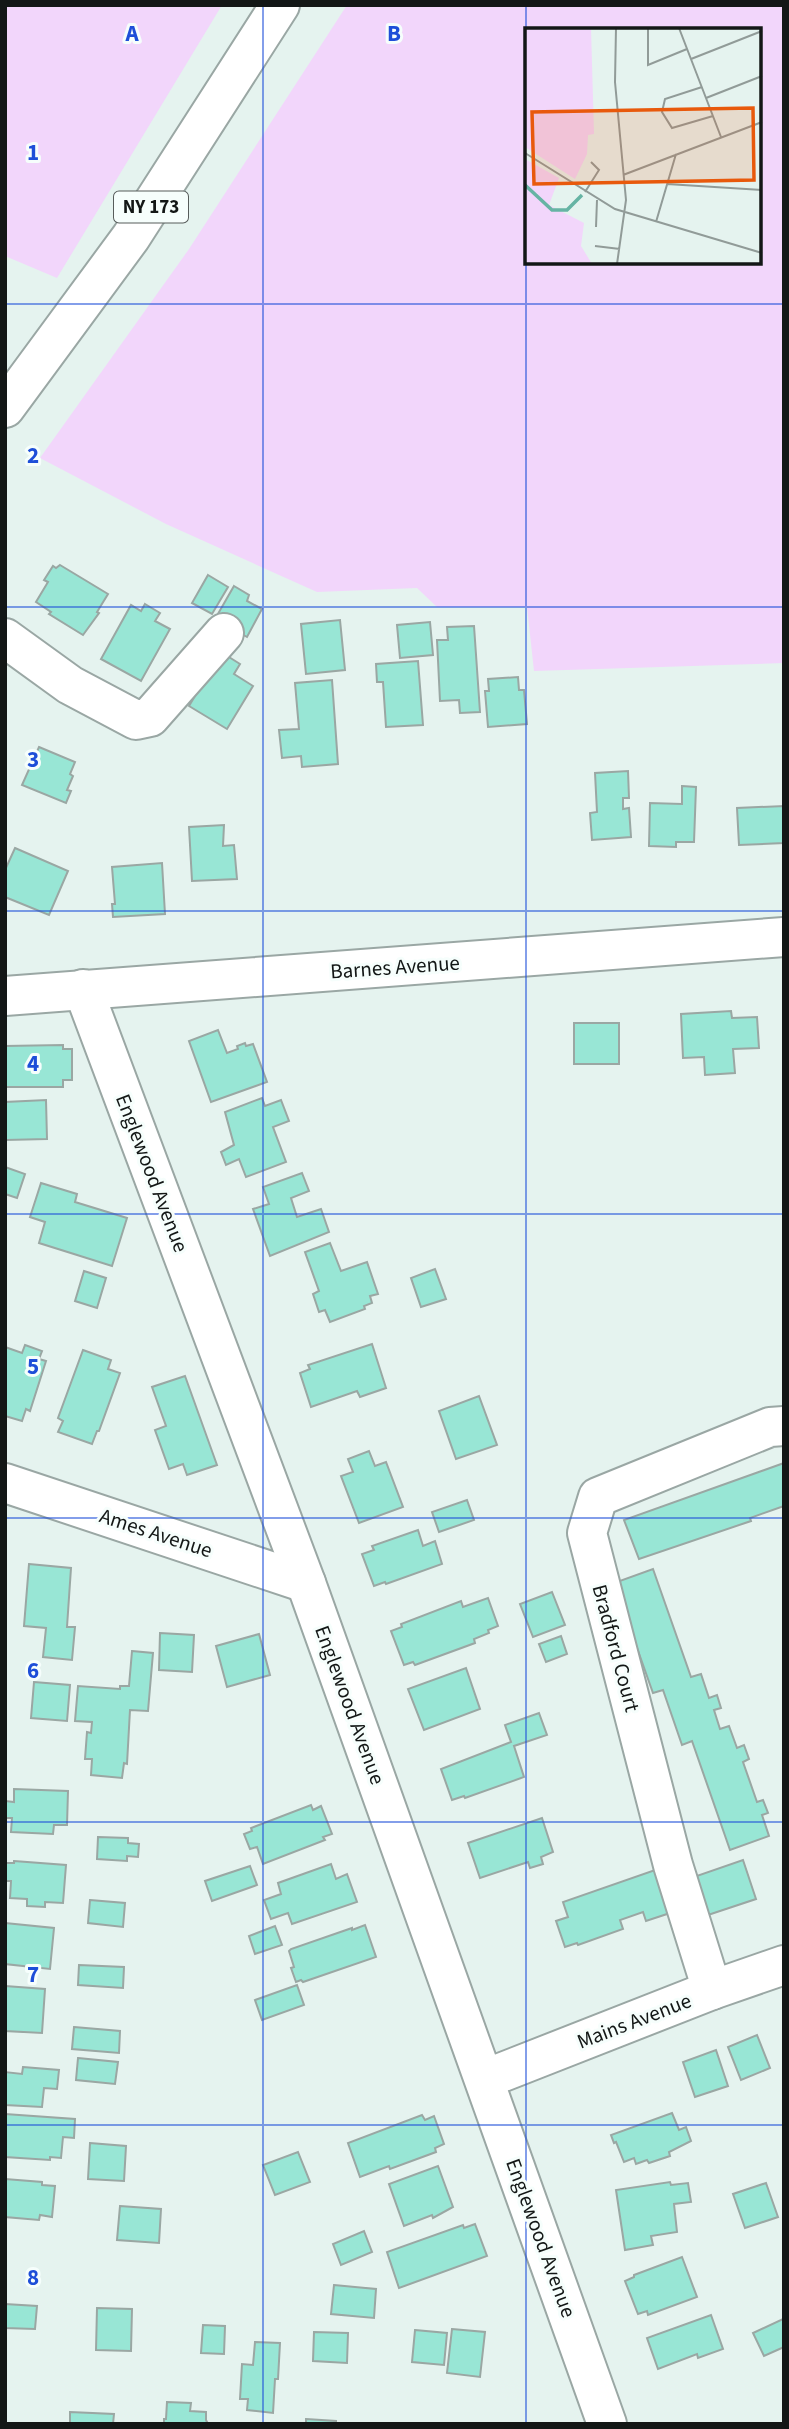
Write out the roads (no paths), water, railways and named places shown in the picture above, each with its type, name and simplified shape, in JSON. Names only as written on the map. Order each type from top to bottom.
[{"type":"street","name":"NY 173","points":[[5,408],[131,237],[280,5]]},
{"type":"street","points":[[5,638],[70,685],[136,720],[150,718],[224,633]]},
{"type":"street","name":"Barnes Avenue","points":[[5,996],[784,937]]},
{"type":"street","name":"Englewood Avenue","points":[[83,989],[306,1583],[607,2424]]},
{"type":"street","name":"Bradford Court","points":[[712,1990],[673,1865],[587,1533],[598,1497],[770,1427],[784,1426]]},
{"type":"street","name":"Ames Avenue","points":[[5,1483],[306,1583]]},
{"type":"street","name":"Mains Avenue","points":[[485,2079],[712,1990],[784,1965]]}]
